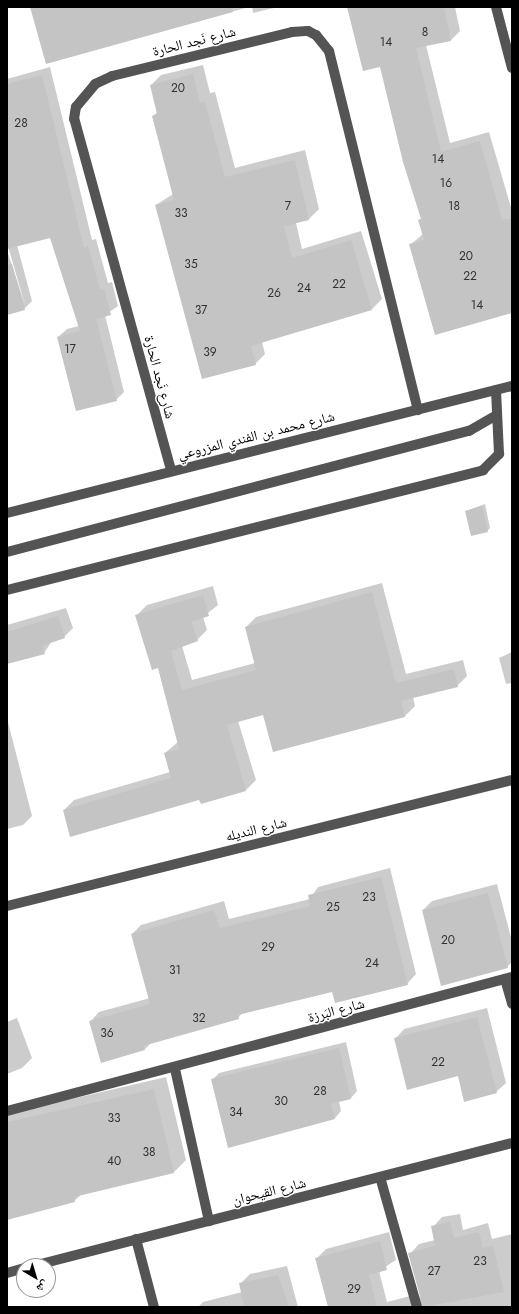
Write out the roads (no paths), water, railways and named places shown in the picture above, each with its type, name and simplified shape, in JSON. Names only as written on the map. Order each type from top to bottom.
[{"type":"street","points":[[496,7],[512,68]]},
{"type":"street","name":"شارع نَجد الحارة","points":[[171,470],[74,119],[76,106],[95,84],[112,76],[292,32],[308,31],[316,35],[329,51],[418,410]]},
{"type":"street","name":"شارع محمد بن الفندي المزروعي","points":[[7,513],[171,470],[512,386]]},
{"type":"street","points":[[7,590],[475,473],[489,466],[499,454],[496,390]]},
{"type":"street","points":[[7,552],[469,431],[497,415]]},
{"type":"street","name":"شارع النديله","points":[[7,906],[512,780]]},
{"type":"street","name":"شارع البَرزة","points":[[7,1111],[175,1069],[509,978],[512,1004]]},
{"type":"street","points":[[175,1069],[210,1221]]},
{"type":"street","name":"شارع القيحوان","points":[[56,1260],[512,1143]]},
{"type":"street","points":[[380,1177],[417,1307]]},
{"type":"street","points":[[136,1240],[154,1307]]}]
